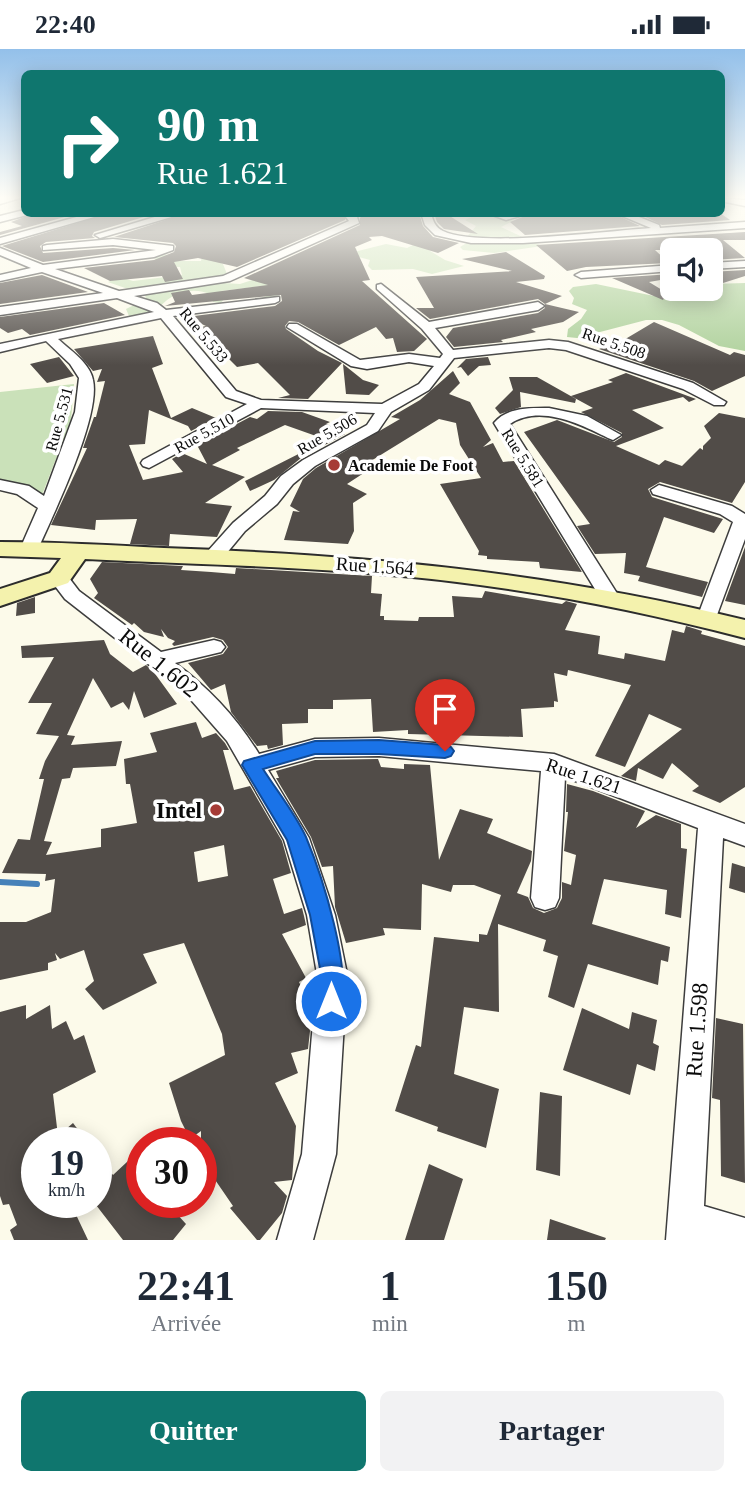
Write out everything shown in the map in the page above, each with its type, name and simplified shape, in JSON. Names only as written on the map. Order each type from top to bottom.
[{"type":"main road","name":"Rue 1.564","points":[[0,549],[214,556],[456,573],[608,596],[745,629]]},
{"type":"main road","points":[[0,598],[59,578],[78,551]]},
{"type":"street","name":"Rue 5.533","points":[[7,254],[40,268],[153,306],[164,314],[231,394],[259,404],[385,409]]},
{"type":"street","points":[[0,278],[40,268],[155,254]]},
{"type":"street","points":[[0,311],[226,279],[283,254]]},
{"type":"street","points":[[723,265],[745,264]]},
{"type":"street","points":[[581,275],[660,269]]},
{"type":"street","points":[[381,288],[426,326],[447,359]]},
{"type":"street","points":[[0,348],[164,314],[275,299]]},
{"type":"street","points":[[426,326],[538,306]]},
{"type":"street","name":"Rue 5.508","points":[[293,327],[356,363],[367,365],[409,358],[447,359],[549,344],[568,345],[688,386],[719,402]]},
{"type":"street","name":"Rue 5.531","points":[[29,549],[72,445],[87,382],[81,371],[50,337]]},
{"type":"street","name":"Rue 5.506","points":[[214,556],[239,527],[271,500],[287,480],[309,463],[373,428],[385,409],[424,387],[447,359]]},
{"type":"street","name":"Rue 5.510","points":[[149,463],[206,430],[259,404]]},
{"type":"street","name":"Rue 5.581","points":[[608,596],[502,423],[513,414],[555,412],[587,420],[613,435]]},
{"type":"street","points":[[0,485],[23,490],[47,507]]},
{"type":"street","points":[[659,490],[726,510],[736,514],[742,522],[707,618]]},
{"type":"street","name":"Rue 1.602","points":[[59,578],[72,595],[192,687],[235,735],[296,838],[321,915],[332,974],[319,1154],[295,1240]]},
{"type":"street","points":[[158,660],[214,647]]},
{"type":"street","name":"Rue 1.621","points":[[251,765],[315,748],[379,747],[554,762],[745,835]]},
{"type":"street","points":[[545,898],[554,762]]},
{"type":"street","name":"Rue 1.598","points":[[685,1229],[711,821]]},
{"type":"street","points":[[685,1229],[745,1236]]},
{"type":"green space","points":[[202,254],[223,264],[227,274],[224,283],[240,284],[331,254],[434,254],[464,266],[432,274],[413,269],[372,270],[368,266],[370,260],[351,255],[274,290],[278,296],[259,299],[266,296],[262,286],[221,291],[224,299],[221,303],[213,302],[211,295],[204,292],[188,291],[173,296],[160,306],[156,313],[142,317],[129,316],[126,309],[146,299],[145,295],[108,282],[120,277],[133,281],[182,275],[180,267],[153,266],[156,256],[170,256],[177,261],[201,261]]},
{"type":"green space","points":[[745,283],[745,351],[719,346],[679,325],[662,320],[646,320],[577,338],[567,337],[568,329],[581,319],[587,310],[572,304],[574,298],[569,291],[573,287],[596,284],[654,296],[660,295],[660,301],[723,301],[723,284]]},
{"type":"green space","points":[[74,384],[71,420],[42,495],[0,479],[0,392]]},
{"type":"building","points":[[21,254],[108,254],[43,262]]},
{"type":"building","points":[[170,254],[268,254],[237,267],[198,258],[174,262],[183,279],[165,282],[162,276],[110,281],[84,268],[154,260]]},
{"type":"building","points":[[297,254],[358,254],[370,280],[362,281],[427,339],[414,351],[397,352],[393,338],[386,339],[376,327],[339,345],[298,322],[289,321],[286,329],[318,351],[342,363],[308,399],[278,398],[290,395],[258,363],[237,367],[210,340],[203,341],[195,328],[206,326],[186,317],[275,306],[282,301],[281,295],[165,306],[175,302],[171,293],[189,290],[192,295],[268,285],[244,278]]},
{"type":"building","points":[[509,254],[545,276],[544,279],[516,282],[562,296],[545,304],[538,299],[430,319],[416,308],[434,308],[416,277],[512,271],[462,259]]},
{"type":"building","points":[[546,254],[660,255],[660,263],[586,267],[567,271]]},
{"type":"building","points":[[723,254],[740,254],[745,258],[723,259]]},
{"type":"building","points":[[745,270],[745,276],[723,283],[723,271]]},
{"type":"building","points":[[42,275],[88,292],[0,304],[0,283]]},
{"type":"building","points":[[660,275],[660,280],[649,282],[660,289],[660,299],[612,278]]},
{"type":"building","points":[[104,303],[125,315],[30,335],[22,329],[8,333],[0,328],[0,317]]},
{"type":"building","points":[[545,304],[579,312],[563,322],[531,329],[536,332],[501,340],[503,342],[454,347],[446,337],[453,328],[538,313],[545,308]]},
{"type":"building","points":[[654,322],[730,355],[734,352],[745,355],[745,376],[712,391],[694,381],[599,349],[622,341]]},
{"type":"building","points":[[153,336],[163,364],[152,368],[171,418],[192,408],[216,418],[191,431],[188,426],[149,410],[145,444],[129,445],[143,480],[183,472],[172,459],[182,453],[207,464],[197,445],[250,417],[257,419],[268,411],[302,412],[330,422],[326,424],[332,426],[316,436],[285,425],[237,448],[240,450],[212,465],[245,477],[205,503],[232,506],[217,537],[170,534],[169,546],[130,544],[137,519],[96,520],[95,530],[51,525],[87,448],[83,448],[96,417],[105,381],[97,382],[102,369],[93,371],[74,349]]},
{"type":"building","points":[[59,357],[74,376],[47,383],[30,364]]},
{"type":"building","points":[[488,357],[491,365],[479,366],[468,376],[461,367],[457,368],[466,359]]},
{"type":"building","points":[[343,364],[363,380],[379,385],[369,395],[346,394]]},
{"type":"building","points":[[453,371],[460,383],[449,394],[470,402],[491,440],[483,447],[493,443],[503,462],[514,461],[582,572],[540,568],[539,562],[487,559],[487,556],[478,555],[479,551],[440,484],[481,478],[460,445],[456,423],[439,419],[366,464],[373,467],[347,484],[367,494],[353,503],[354,531],[348,544],[284,540],[293,511],[300,512],[290,506],[303,479],[316,468],[400,419],[391,417],[420,400]]},
{"type":"building","points":[[626,373],[696,399],[689,402],[683,397],[632,410],[664,428],[616,446],[659,465],[665,460],[682,466],[700,448],[703,450],[703,446],[711,438],[704,426],[719,413],[745,418],[745,482],[732,503],[660,482],[648,489],[652,497],[723,519],[714,533],[664,517],[646,567],[708,582],[702,597],[638,581],[640,576],[624,573],[626,553],[595,554],[577,526],[590,524],[524,432],[557,420],[614,442],[622,437],[622,433],[581,412],[593,408],[571,396],[613,382],[608,380]]},
{"type":"building","points":[[509,377],[537,377],[576,399],[575,403],[520,392],[521,407],[500,414],[495,408],[513,390]]},
{"type":"building","points":[[340,433],[345,434],[301,458],[274,480],[250,491],[245,481]]},
{"type":"building","points":[[745,547],[745,605],[725,601]]},
{"type":"building","points":[[102,562],[183,566],[181,570],[235,574],[236,568],[372,576],[371,593],[382,594],[380,616],[384,616],[384,620],[418,621],[419,617],[454,617],[452,596],[482,598],[485,591],[562,604],[566,601],[577,604],[565,630],[600,636],[598,654],[624,659],[625,653],[665,661],[672,630],[684,633],[686,626],[702,631],[701,634],[745,646],[745,787],[720,803],[692,791],[699,786],[672,763],[663,779],[638,768],[636,781],[621,776],[682,729],[649,714],[625,767],[595,756],[631,685],[568,670],[567,676],[554,673],[558,702],[554,701],[554,707],[521,709],[523,737],[408,734],[408,730],[373,732],[371,699],[333,700],[333,709],[308,709],[308,723],[282,724],[283,745],[268,749],[267,745],[257,746],[231,712],[225,684],[211,690],[188,663],[223,654],[228,647],[223,640],[213,637],[174,646],[172,644],[175,641],[168,638],[161,629],[164,637],[144,632],[134,623],[132,625],[94,598],[98,593],[90,579]]},
{"type":"building","points":[[35,597],[35,613],[16,616],[17,603]]},
{"type":"building","points":[[104,640],[110,654],[133,672],[146,665],[153,671],[177,704],[144,718],[134,691],[129,710],[123,702],[111,708],[93,678],[67,735],[75,736],[71,745],[122,741],[116,766],[73,768],[70,778],[62,779],[44,841],[52,842],[46,855],[101,847],[101,829],[137,823],[130,784],[126,784],[124,759],[157,752],[150,733],[196,722],[202,738],[216,733],[225,743],[229,750],[223,750],[234,790],[250,786],[282,841],[291,873],[273,879],[284,914],[302,908],[304,916],[306,925],[282,934],[306,978],[299,982],[306,997],[304,998],[310,1031],[308,1049],[291,1053],[298,1073],[275,1083],[296,1126],[292,1180],[274,1182],[287,1196],[282,1213],[260,1240],[257,1240],[230,1208],[233,1206],[217,1183],[217,1127],[184,1127],[169,1083],[225,1055],[222,1034],[184,943],[143,954],[157,983],[103,1010],[85,989],[94,981],[84,950],[60,959],[55,953],[57,960],[48,963],[48,970],[0,980],[0,922],[26,922],[51,912],[55,879],[45,881],[46,874],[2,873],[18,839],[30,840],[44,779],[39,779],[45,761],[59,736],[36,734],[52,703],[28,703],[54,657],[22,658],[21,646]],"holes":[[[224,845],[228,876],[198,882],[194,852]]]},
{"type":"building","points":[[378,759],[381,767],[404,769],[404,764],[430,765],[439,860],[460,809],[493,819],[487,833],[532,851],[531,861],[517,893],[528,897],[533,908],[544,913],[557,908],[562,898],[562,882],[571,885],[576,855],[564,851],[568,812],[567,784],[645,811],[636,828],[656,815],[681,824],[681,848],[687,849],[681,918],[665,914],[667,890],[604,879],[592,924],[670,947],[668,962],[661,960],[658,985],[588,964],[574,1008],[548,997],[558,956],[543,951],[546,940],[498,924],[499,1012],[464,1007],[454,1074],[499,1089],[486,1148],[437,1131],[438,1127],[395,1111],[416,1045],[421,1047],[434,937],[479,942],[479,934],[487,935],[501,895],[474,885],[453,885],[451,892],[422,884],[421,930],[383,928],[385,935],[346,943],[335,907],[333,866],[322,867],[311,837],[276,778],[279,778],[276,771],[315,760]]},
{"type":"building","points":[[732,863],[745,867],[745,893],[729,888]]},
{"type":"building","points":[[26,1005],[26,1019],[50,1005],[52,1029],[66,1021],[74,1040],[84,1035],[96,1072],[53,1094],[57,1127],[21,1127],[21,1218],[78,1218],[88,1240],[14,1240],[10,1230],[17,1225],[9,1204],[3,1205],[0,1196],[0,1012]]},
{"type":"building","points":[[582,1008],[629,1029],[632,1012],[657,1020],[653,1043],[659,1046],[655,1071],[637,1064],[630,1095],[563,1070]]},
{"type":"building","points":[[716,1018],[743,1024],[745,1183],[721,1176],[720,1100],[712,1098]]},
{"type":"building","points":[[540,1092],[562,1096],[560,1176],[536,1170]]},
{"type":"building","points":[[126,1163],[126,1218],[181,1218],[186,1224],[173,1240],[123,1240],[106,1218],[112,1218],[113,1175]]},
{"type":"building","points":[[429,1164],[463,1179],[444,1240],[405,1240]]},
{"type":"building","points":[[550,1219],[606,1238],[547,1240]]},
{"type":"waterway","points":[[0,882],[37,884]]},
{"type":"place","name":"Academie De Foot","points":[[334,465]]},
{"type":"place","name":"Intel","points":[[216,810]]},
{"type":"route","points":[[331,1001],[332,974],[321,915],[296,838],[251,765],[315,748],[379,747],[445,751]]}]
